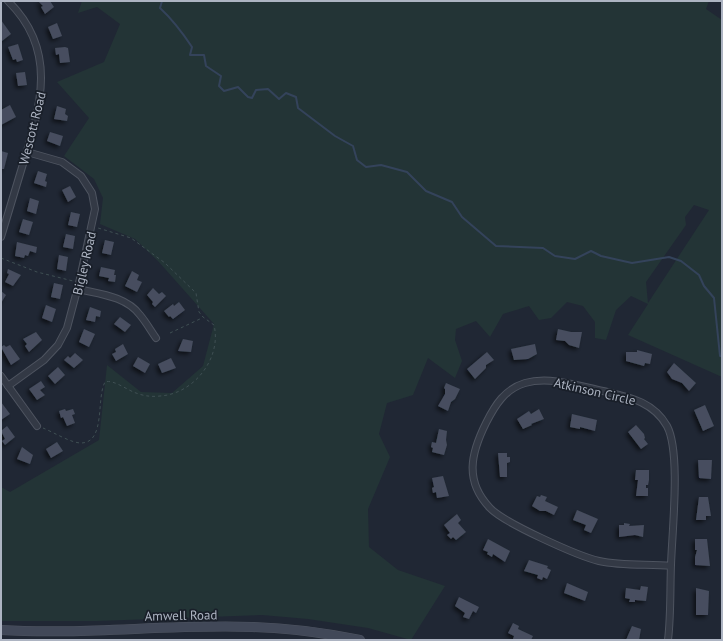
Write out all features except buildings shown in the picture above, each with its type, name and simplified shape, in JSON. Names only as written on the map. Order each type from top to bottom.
[{"type":"main road","name":"Amwell Road","points":[[1,630],[51,631],[252,627],[303,631],[360,640]]},
{"type":"street","name":"Wescott Road","points":[[1,236],[27,152],[41,96],[41,66],[39,52],[30,29],[8,1]]},
{"type":"street","name":"Bigley Road","points":[[8,386],[44,360],[58,345],[67,328],[92,226],[94,201],[88,185],[81,176],[62,162],[27,152]]},
{"type":"street","points":[[78,286],[116,298],[131,305],[140,314],[156,338]]},
{"type":"street","points":[[1,376],[37,426]]},
{"type":"street","name":"Atkinson Circle","points":[[668,640],[671,566],[673,445],[666,425],[647,405],[634,398],[548,381],[525,383],[504,395],[495,406],[477,441],[472,460],[474,483],[478,493],[490,509],[505,519],[595,560],[671,566]]},
{"type":"path","points":[[37,426],[80,443],[87,442],[95,435],[98,428],[100,394],[102,386],[107,381],[149,396],[167,396],[184,388],[203,373],[213,353],[216,333],[214,325],[199,312],[196,293],[165,263],[131,238],[92,226]]},
{"type":"path","points":[[1,258],[78,286]]},
{"type":"path","points":[[170,333],[203,317]]},
{"type":"shaded area","points":[[82,1],[709,1],[706,9],[722,20],[722,377],[628,335],[648,304],[631,296],[616,310],[606,340],[595,338],[595,322],[583,306],[567,302],[551,318],[539,320],[529,306],[503,314],[490,337],[476,321],[456,329],[455,340],[462,361],[455,378],[428,358],[413,395],[387,403],[379,434],[390,457],[368,509],[369,547],[398,570],[445,586],[411,640],[368,628],[308,619],[262,615],[97,621],[1,621],[1,487],[10,492],[99,440],[107,365],[141,392],[172,393],[203,366],[214,324],[158,261],[135,239],[100,224],[103,198],[94,179],[64,156],[89,118],[57,82],[104,62],[120,24],[97,7],[78,13]],"holes":[[[694,205],[709,210],[648,303],[646,282],[686,225],[685,217]]]},
{"type":"waterway","points":[[162,1],[160,8],[177,26],[192,47],[190,55],[204,55],[206,66],[221,76],[219,86],[224,91],[238,87],[248,97],[252,98],[256,90],[268,89],[279,99],[286,93],[296,97],[298,108],[335,136],[353,146],[357,160],[366,167],[381,165],[407,172],[426,191],[452,202],[462,217],[496,246],[543,248],[555,256],[575,259],[591,251],[601,256],[632,263],[669,257],[681,261],[699,275],[704,286],[714,298],[720,356],[722,356]]}]
